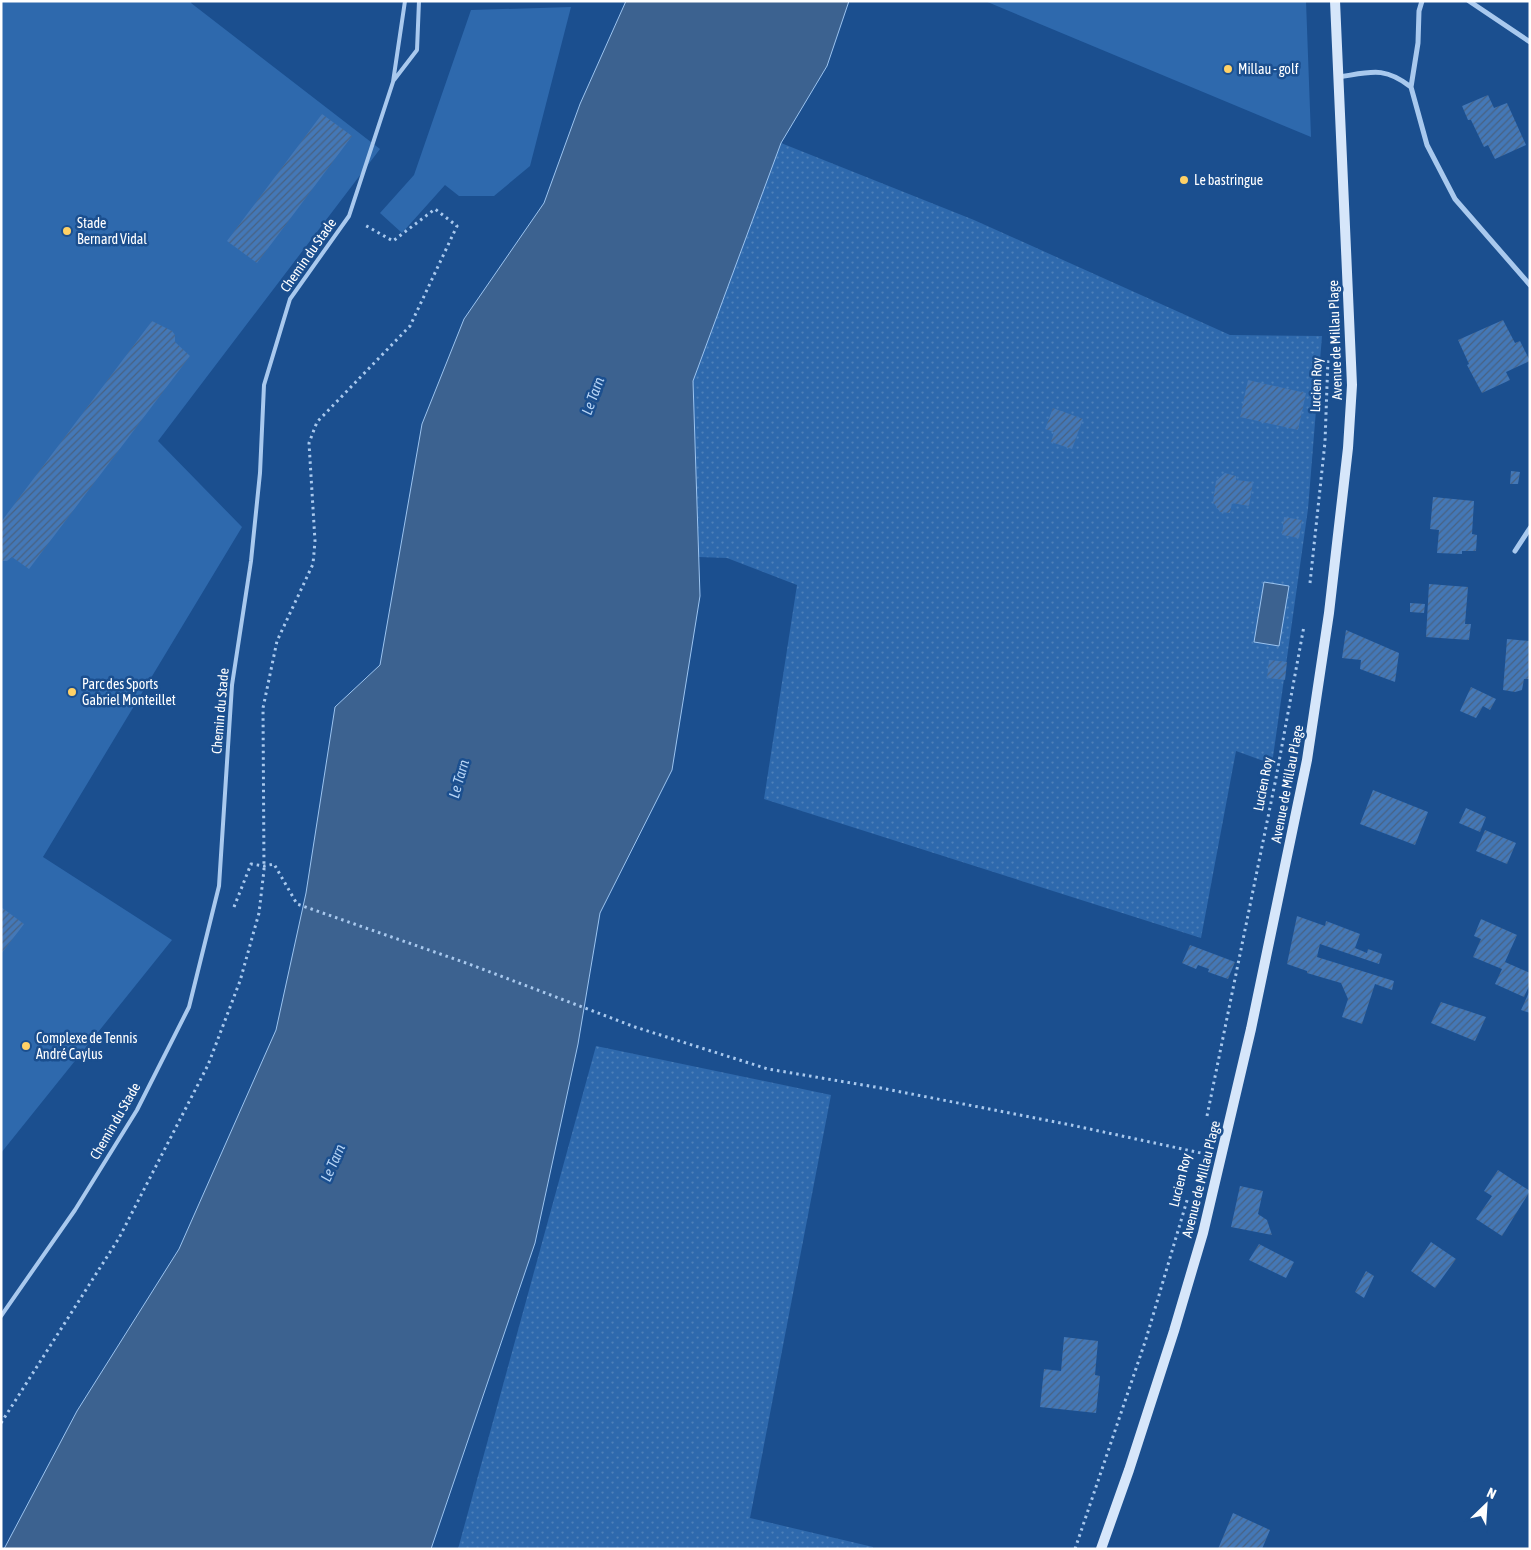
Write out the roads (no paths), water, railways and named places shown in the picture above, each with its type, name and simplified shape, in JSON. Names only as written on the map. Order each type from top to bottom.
[{"type":"street","name":"Avenue de Millau Plage","points":[[1101,1549],[1174,1331],[1203,1233],[1251,1029],[1308,760],[1329,613],[1346,468],[1352,385],[1335,1]]},
{"type":"street","points":[[1422,1],[1419,10],[1418,43],[1411,87],[1427,145],[1455,199],[1530,284]]},
{"type":"street","points":[[1469,1],[1530,42]]},
{"type":"street","points":[[1339,77],[1367,72],[1384,72],[1399,77],[1411,87]]},
{"type":"street","points":[[1515,551],[1530,528]]},
{"type":"lane","name":"Chemin du Stade","points":[[1,1316],[75,1210],[137,1110],[189,1008],[219,886],[232,686],[252,552],[260,473],[264,385],[290,299],[349,216],[393,82],[405,1]]},
{"type":"lane","name":"Chemin du Stade","points":[[393,82],[417,50],[419,1]]},
{"type":"water","name":"Le Tarn","points":[[626,1],[849,1],[827,66],[781,143],[693,381],[700,596],[672,770],[600,913],[578,1044],[535,1243],[431,1549],[4,1549],[77,1411],[179,1249],[276,1030],[306,893],[335,707],[380,665],[422,424],[464,319],[544,203],[580,104]]},
{"type":"water","points":[[1264,582],[1289,586],[1279,646],[1254,642]]},
{"type":"place","name":"Millau - golf","points":[[1228,69]]},
{"type":"place","name":"Le bastringue","points":[[1184,180]]},
{"type":"place","name":"Stade Bernard Vidal","points":[[67,231]]},
{"type":"place","name":"Parc des Sports Gabriel Monteillet","points":[[72,692]]},
{"type":"place","name":"Complexe de Tennis André Caylus","points":[[26,1046]]}]
